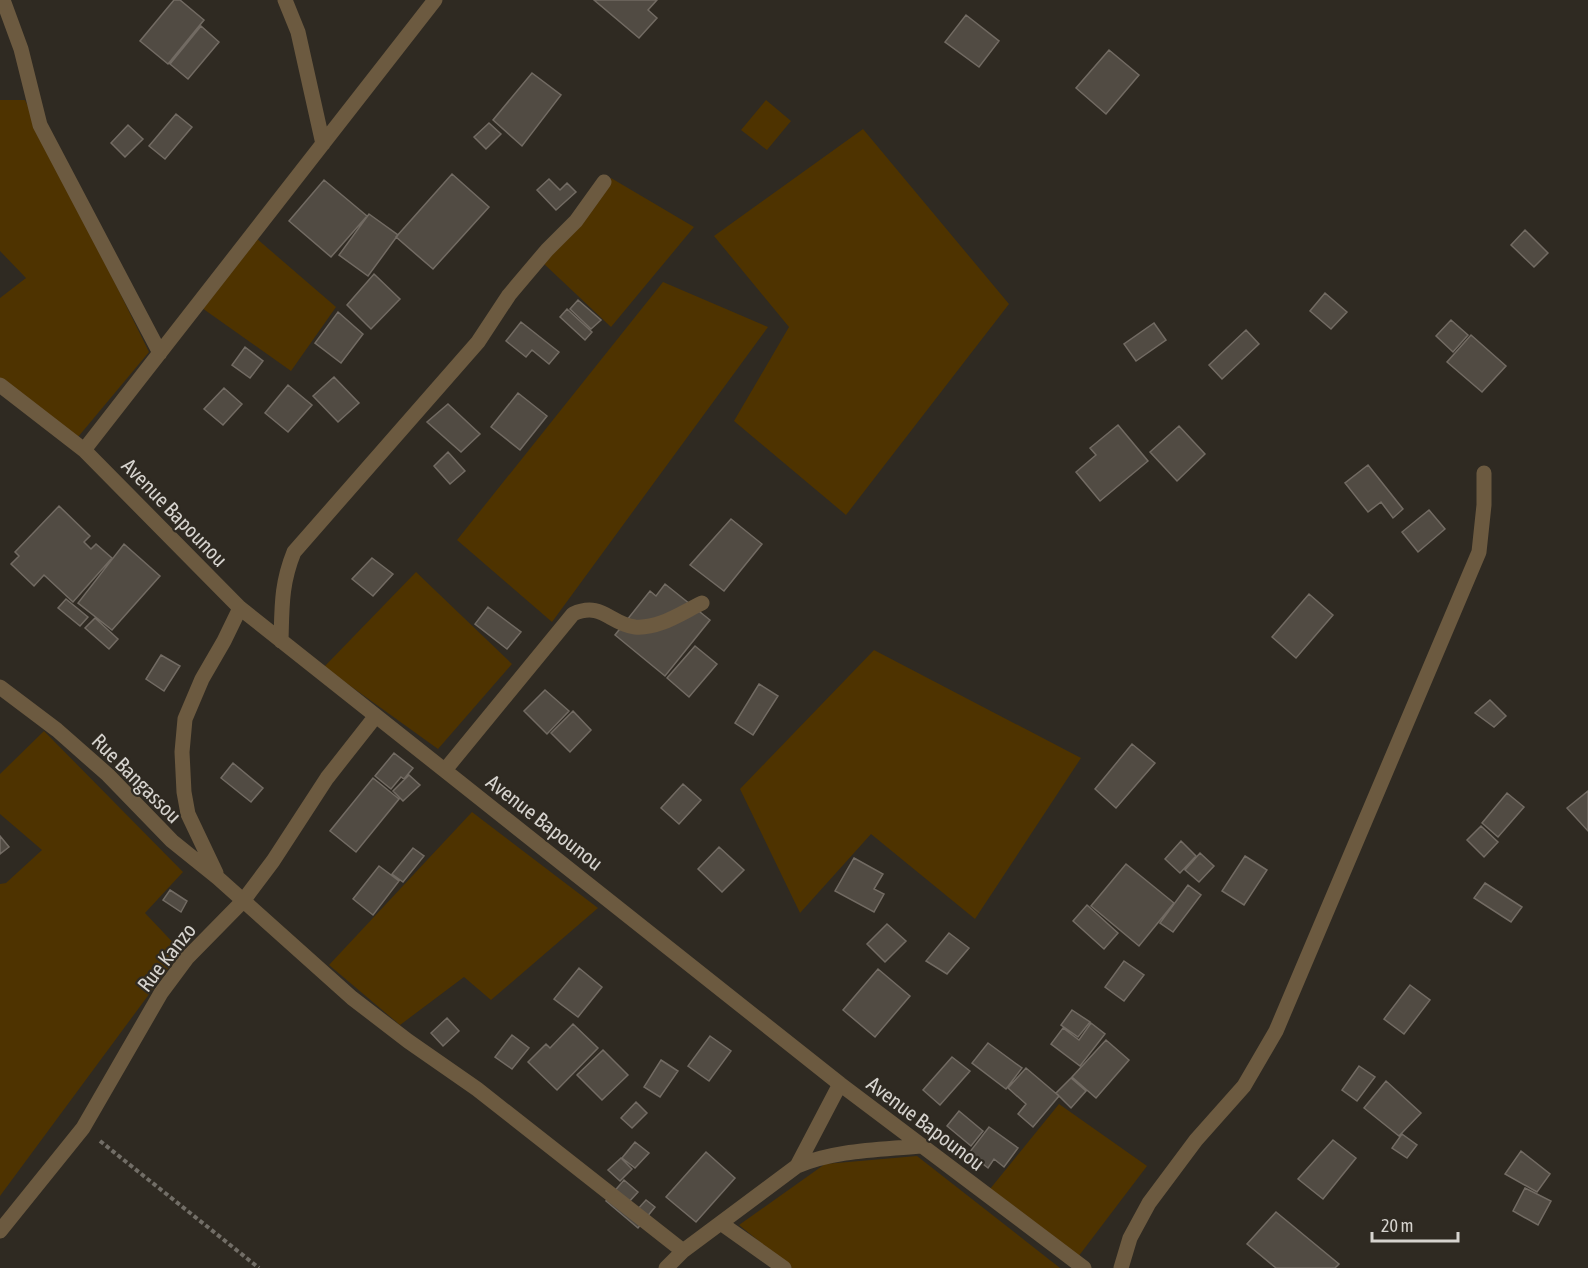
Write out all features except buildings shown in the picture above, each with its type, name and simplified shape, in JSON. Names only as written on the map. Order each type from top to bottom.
[{"type":"street","points":[[3,0],[21,49],[40,125],[160,352]]},
{"type":"street","points":[[285,0],[298,32],[323,144]]},
{"type":"street","points":[[84,450],[435,0]]},
{"type":"street","points":[[281,641],[282,599],[286,574],[294,552],[478,342],[509,295],[547,250],[576,221],[604,182]]},
{"type":"street","name":"Avenue Bapounou","points":[[0,386],[84,450],[240,608],[840,1084],[1084,1268]]},
{"type":"street","points":[[1121,1268],[1130,1238],[1149,1203],[1196,1140],[1244,1086],[1276,1031],[1479,552],[1484,505],[1484,473]]},
{"type":"street","points":[[445,770],[573,614],[583,609],[595,609],[633,627],[654,626],[702,603]]},
{"type":"street","points":[[218,878],[188,814],[184,792],[183,741],[185,719],[202,679],[224,642],[240,608]]},
{"type":"street","name":"Rue Bangassou","points":[[0,687],[57,730],[108,775],[172,841],[218,878],[351,998],[477,1089],[683,1251]]},
{"type":"street","name":"Rue Kanzo","points":[[0,1231],[83,1128],[161,993],[187,958],[243,901],[273,861],[327,778],[375,717]]},
{"type":"street","points":[[797,1166],[840,1084]]},
{"type":"street","points":[[666,1268],[683,1251],[797,1166],[819,1157],[840,1153],[920,1146]]},
{"type":"street","points":[[722,1224],[784,1268]]},
{"type":"path","points":[[83,1128],[259,1268]]},
{"type":"shaded area","points":[[0,100],[25,100],[149,352],[78,437],[0,379],[0,298],[26,278],[0,251]]},
{"type":"shaded area","points":[[766,100],[791,121],[767,150],[741,130]]},
{"type":"shaded area","points":[[863,129],[1009,304],[846,515],[734,421],[789,327],[714,236]]},
{"type":"shaded area","points":[[611,178],[694,227],[611,327],[542,262]]},
{"type":"shaded area","points":[[256,238],[336,307],[291,371],[202,308]]},
{"type":"shaded area","points":[[663,282],[768,327],[552,622],[457,540]]},
{"type":"shaded area","points":[[416,572],[512,664],[438,749],[324,667]]},
{"type":"shaded area","points":[[874,650],[1081,758],[975,919],[871,834],[800,913],[740,789]]},
{"type":"shaded area","points":[[44,731],[183,872],[145,913],[181,951],[0,1196],[0,884],[6,883],[42,850],[0,814],[0,774]]},
{"type":"shaded area","points":[[472,812],[598,908],[491,1000],[464,977],[400,1025],[329,965]]},
{"type":"shaded area","points":[[1059,1104],[1147,1166],[1078,1257],[990,1189]]},
{"type":"shaded area","points":[[917,1156],[1060,1268],[792,1268],[739,1225],[825,1164]]}]
